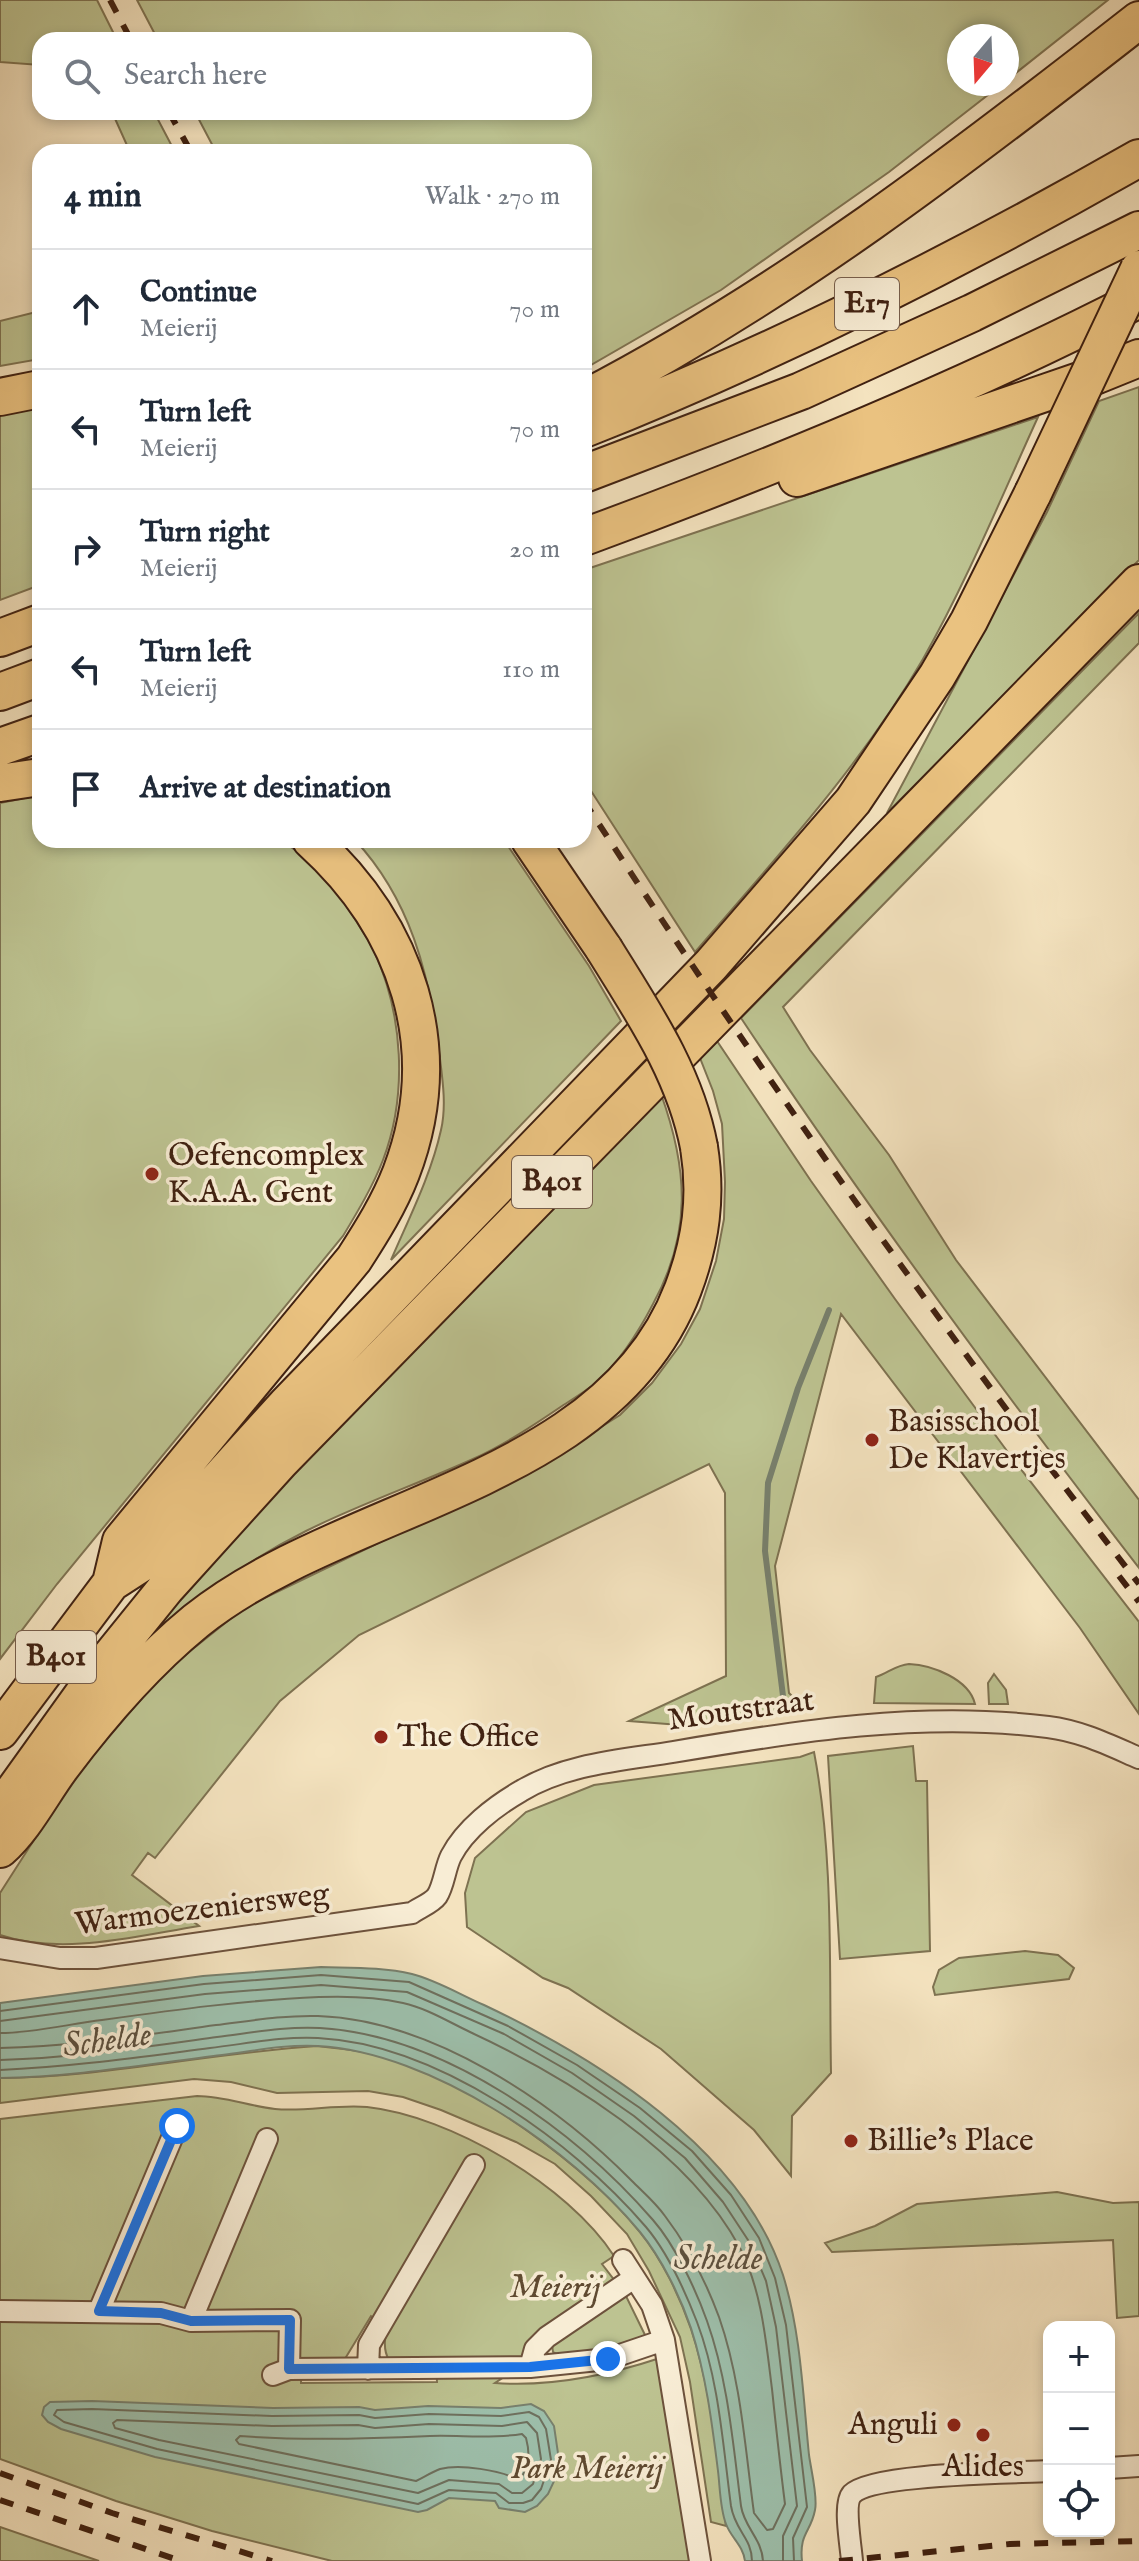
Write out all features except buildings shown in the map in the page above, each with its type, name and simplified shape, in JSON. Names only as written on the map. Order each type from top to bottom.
[{"type":"highway","name":"E17","points":[[592,395],[722,322],[822,258],[1009,121],[1139,20]]},
{"type":"highway","name":"E17","points":[[592,426],[871,302],[1139,158]]},
{"type":"highway","name":"E17","points":[[592,471],[801,391],[972,313],[1139,230]]},
{"type":"highway","name":"B401","points":[[0,1731],[111,1583],[145,1561],[286,1405],[711,965],[853,801],[969,621],[1139,269]]},
{"type":"highway","points":[[592,534],[926,399],[1062,338],[1139,299]]},
{"type":"highway","points":[[672,504],[730,502],[1139,358]]},
{"type":"highway","points":[[0,397],[32,391]]},
{"type":"highway","name":"B401","points":[[0,1810],[107,1661],[166,1588],[241,1504],[1139,583]]},
{"type":"highway","points":[[0,638],[32,626]]},
{"type":"highway","points":[[0,692],[32,680]]},
{"type":"highway","points":[[0,747],[32,736]]},
{"type":"highway","points":[[0,783],[32,778]]},
{"type":"highway","name":"B401","points":[[111,1583],[121,1541],[354,1259],[381,1216],[402,1171],[415,1117],[420,1074],[419,1035],[408,979],[389,936],[362,893],[320,848]]},
{"type":"highway","name":"B401","points":[[0,1849],[11,1839],[63,1764],[125,1691],[159,1654],[197,1620],[307,1553],[509,1465],[580,1418],[611,1393],[656,1341],[670,1317],[690,1271],[702,1216],[704,1178],[686,1100],[667,1055],[604,949],[535,848]]},
{"type":"street","name":"Moutstraat","points":[[412,1913],[436,1897],[451,1857],[465,1836],[488,1815],[522,1790],[558,1774],[607,1763],[874,1722],[1046,1726],[1089,1736],[1139,1758]]},
{"type":"street","name":"Warmoezeniersweg","points":[[0,1948],[60,1958],[96,1958],[412,1913]]},
{"type":"street","points":[[99,2311],[177,2126]]},
{"type":"street","points":[[191,2321],[267,2139]]},
{"type":"street","points":[[368,2369],[369,2345],[474,2165]]},
{"type":"street","points":[[530,2367],[535,2349],[628,2269],[652,2305],[664,2340],[700,2561]]},
{"type":"street","points":[[0,2311],[161,2313],[191,2321],[290,2320],[281,2372],[530,2367],[608,2359],[664,2340]]},
{"type":"street","points":[[1115,2468],[1139,2466]]},
{"type":"street","points":[[852,2561],[847,2505],[852,2494],[868,2485],[899,2479],[1043,2471]]},
{"type":"green space","points":[[0,0],[97,0],[113,32],[32,32],[32,64],[0,62]]},
{"type":"green space","points":[[137,0],[1108,0],[1019,70],[1019,24],[947,24],[947,96],[987,96],[889,172],[721,290],[592,364],[592,144],[212,144],[199,120],[592,120],[592,32],[154,32]]},
{"type":"green space","points":[[116,120],[158,120],[171,144],[126,144]]},
{"type":"green space","points":[[32,313],[32,360],[0,366],[0,321]]},
{"type":"green space","points":[[1139,387],[1139,560],[887,813],[1047,512],[1099,401]]},
{"type":"green space","points":[[32,402],[32,588],[0,600],[0,408]]},
{"type":"green space","points":[[1038,417],[954,600],[899,698],[845,774],[695,952],[592,792],[592,567]]},
{"type":"green space","points":[[1139,613],[1139,643],[783,1007],[810,1050],[889,1155],[956,1260],[1139,1500],[1139,1568],[935,1296],[741,1018]]},
{"type":"green space","points":[[32,797],[32,848],[292,848],[340,896],[374,951],[384,975],[396,1027],[399,1081],[391,1135],[383,1160],[343,1236],[57,1584],[0,1659],[0,803]]},
{"type":"green space","points":[[362,848],[509,848],[589,966],[621,1021],[391,1260],[437,1147],[444,1111],[443,1080],[423,966],[403,912]]},
{"type":"green space","points":[[717,1041],[895,1299],[1139,1622],[1139,1714],[1080,1628],[841,1314],[775,1566],[789,1693],[806,1710],[730,1716],[680,1725],[629,1721],[726,1676],[725,1493],[709,1464],[359,1635],[280,1701],[155,1858],[148,1853],[132,1875],[199,1926],[74,1944],[48,1944],[0,1935],[0,1893],[73,1779],[164,1672],[244,1608],[544,1463],[620,1415],[652,1383],[681,1344],[700,1309],[716,1261],[724,1219],[722,1124],[700,1058]]},
{"type":"green space","points":[[661,1094],[677,1148],[681,1175],[680,1226],[666,1278],[653,1304],[628,1346],[606,1374],[580,1395],[496,1447],[326,1521],[281,1544],[188,1607],[126,1664],[171,1600]]},
{"type":"green space","points":[[909,1664],[928,1667],[958,1681],[975,1704],[874,1703],[876,1677]]},
{"type":"green space","points":[[994,1674],[1006,1690],[1008,1704],[989,1704],[988,1683]]},
{"type":"green space","points":[[913,1746],[916,1781],[927,1781],[930,1951],[840,1959],[828,1756]]},
{"type":"green space","points":[[814,1752],[828,1872],[831,2073],[792,2116],[791,2176],[754,2130],[661,2049],[568,1988],[543,1978],[467,1927],[465,1893],[475,1858],[526,1812],[594,1785],[800,1757]]},
{"type":"green space","points":[[1025,1951],[1058,1955],[1074,1968],[1069,1979],[935,1995],[933,1987],[939,1970],[959,1958]]},
{"type":"green space","points":[[317,2046],[390,2058],[464,2090],[562,2157],[618,2207],[640,2232],[676,2291],[698,2353],[713,2426],[726,2526],[711,2522],[690,2382],[680,2337],[649,2271],[627,2234],[555,2164],[516,2142],[441,2110],[403,2097],[368,2091],[277,2093],[231,2082],[194,2079],[0,2103],[0,2078],[79,2074]]},
{"type":"green space","points":[[197,2096],[275,2109],[367,2107],[434,2124],[504,2158],[568,2204],[594,2230],[614,2256],[602,2264],[625,2294],[646,2337],[586,2355],[562,2355],[553,2352],[552,2345],[495,2383],[579,2379],[660,2358],[694,2561],[332,2561],[212,2531],[116,2501],[0,2459],[0,2119]],"holes":[[[371,2316],[389,2326],[385,2343],[389,2360],[436,2360],[437,2382],[301,2383],[301,2362],[343,2362]]]},
{"type":"green space","points":[[1057,2192],[1113,2203],[1139,2202],[1139,2316],[1117,2318],[1113,2240],[832,2252],[825,2243],[875,2226],[917,2204]]},
{"type":"green space","points":[[0,2527],[99,2561],[0,2561]]},
{"type":"water","name":"Schelde","points":[[321,1967],[412,1974],[528,2027],[618,2081],[661,2113],[700,2148],[735,2187],[763,2229],[783,2275],[794,2319],[816,2498],[813,2517],[802,2544],[802,2561],[745,2561],[742,2550],[728,2529],[722,2512],[711,2417],[696,2346],[676,2291],[648,2243],[611,2200],[576,2168],[495,2110],[451,2085],[406,2066],[361,2052],[318,2046],[270,2048],[83,2073],[0,2078],[0,2003],[203,1976]]},
{"type":"water","points":[[50,2402],[273,2408],[359,2407],[375,2410],[428,2406],[501,2408],[531,2404],[544,2411],[554,2426],[559,2460],[548,2494],[537,2506],[525,2512],[499,2508],[495,2501],[449,2498],[418,2512],[155,2457],[61,2429],[42,2415],[44,2407]]},
{"type":"waterway","points":[[784,1704],[765,1551],[768,1483],[798,1388],[829,1310]]},
{"type":"railway","points":[[110,0],[127,32]]},
{"type":"railway","points":[[173,120],[187,144]]},
{"type":"railway","points":[[592,813],[853,1198],[994,1393],[1139,1584]]},
{"type":"railway","points":[[1119,1576],[1139,1602]]},
{"type":"railway","points":[[0,2473],[112,2513],[272,2561]]},
{"type":"railway","points":[[0,2500],[181,2561]]},
{"type":"railway","points":[[839,2561],[1010,2544],[1139,2541]]},
{"type":"place","name":"Oefencomplex K.A.A. Gent","points":[[152,1174]]},
{"type":"place","name":"Basisschool De Klavertjes","points":[[872,1440]]},
{"type":"place","name":"The Office","points":[[381,1737]]},
{"type":"place","name":"Billie's Place","points":[[851,2141]]},
{"type":"place","name":"Anguli","points":[[954,2425]]},
{"type":"place","name":"Alides","points":[[983,2435]]},
{"type":"route","points":[[177,2126],[99,2311],[161,2313],[191,2321],[290,2320],[289,2369],[530,2367],[608,2359]]},
{"type":"park label","name":"Meierij","points":[[555,2288]]},
{"type":"park label","name":"Park Meierij","points":[[587,2469]]}]
